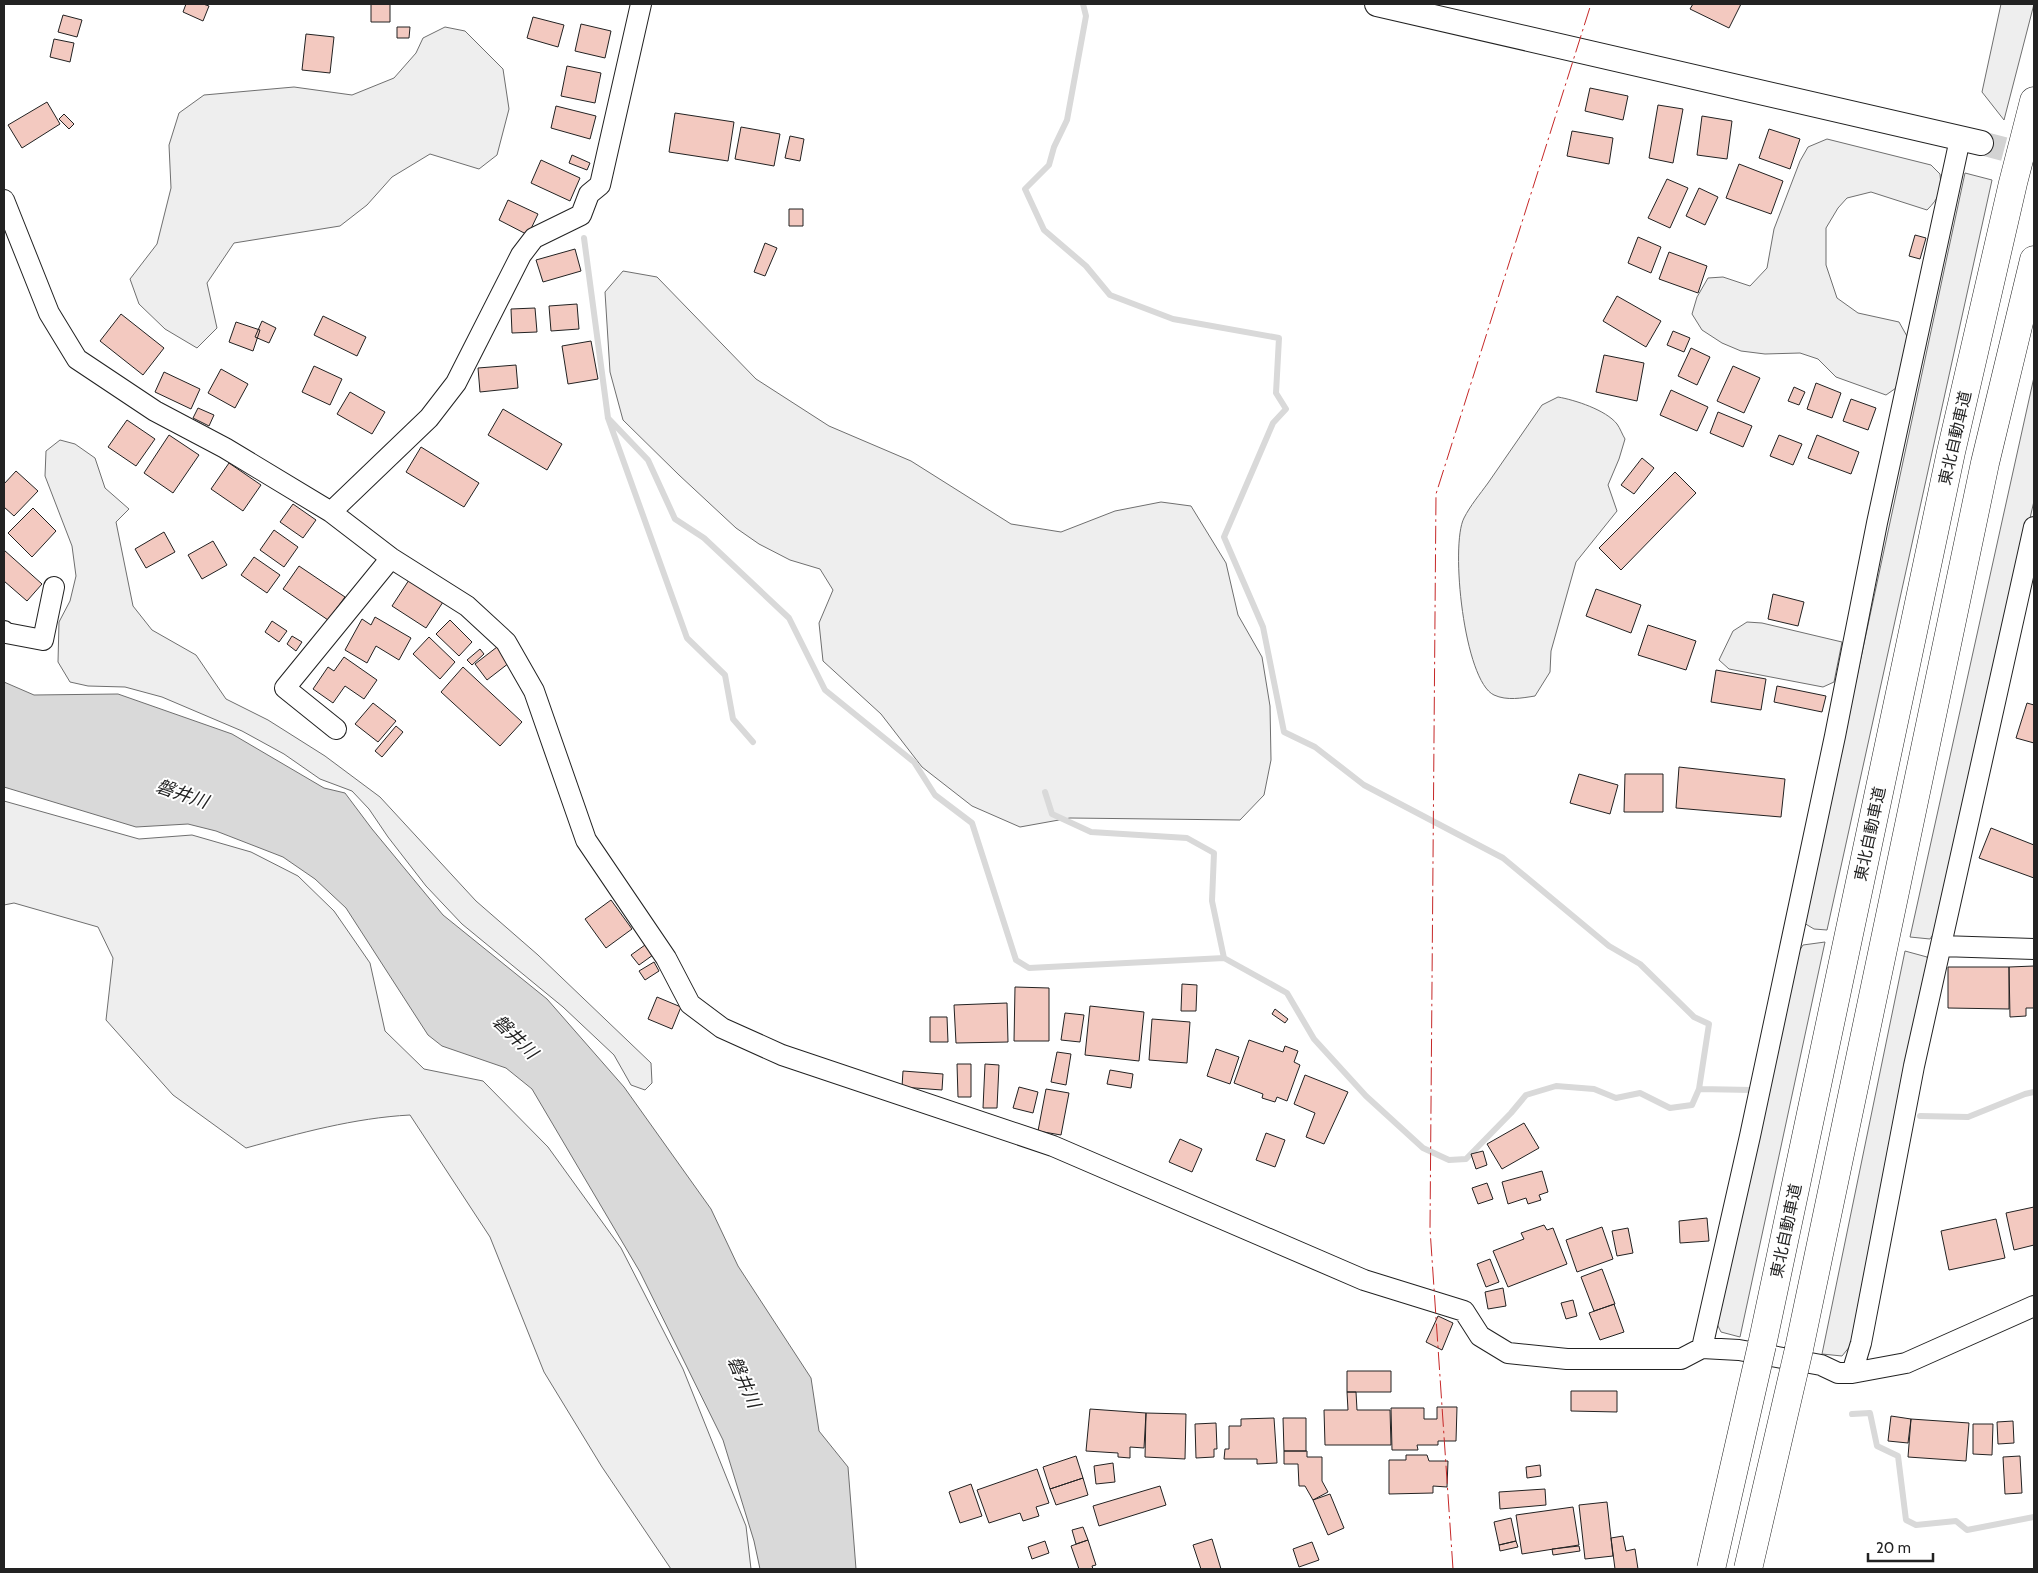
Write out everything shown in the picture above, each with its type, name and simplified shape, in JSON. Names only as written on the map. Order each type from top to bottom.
[{"type":"highway","name":"東北自動車道","points":[[1711,1569],[1762,1346],[1951,452],[2013,183],[2034,101]]},
{"type":"highway","points":[[1748,1569],[1799,1349],[1983,473],[2034,260]]},
{"type":"street","points":[[331,512],[429,418],[456,383],[521,255],[534,238],[581,215],[589,194],[600,185],[641,4]]},
{"type":"street","points":[[1377,4],[1971,141],[1881,503],[1835,736],[1750,1136],[1702,1348]]},
{"type":"street","points":[[4,200],[49,313],[77,358],[155,411],[225,448],[331,512],[391,558],[467,606],[506,642],[534,691],[586,840],[666,958],[690,1004],[722,1028],[782,1054],[1053,1146],[1364,1280],[1464,1311],[1480,1336],[1508,1352],[1567,1359],[1681,1359],[1702,1348],[1739,1350],[1821,1364],[1845,1373]]},
{"type":"street","points":[[1845,1373],[1861,1343],[1914,1066],[2034,527]]},
{"type":"street","points":[[336,729],[285,688],[391,558]]},
{"type":"street","points":[[4,630],[6,633],[43,640],[54,587]]},
{"type":"street","points":[[1941,946],[2034,949]]},
{"type":"street","points":[[1815,1380],[1845,1373],[1906,1364],[2034,1306]]},
{"type":"shaded area","points":[[2001,4],[2034,4],[2004,120],[1982,92]]},
{"type":"shaded area","points":[[445,27],[465,31],[503,69],[509,109],[497,155],[479,169],[430,154],[392,177],[367,205],[340,226],[234,243],[207,283],[217,328],[197,348],[165,329],[139,304],[130,279],[157,244],[171,188],[169,145],[179,113],[204,95],[294,87],[352,95],[394,78],[416,53],[423,38]]},
{"type":"shaded area","points":[[1827,139],[1931,165],[1940,174],[1939,194],[1927,210],[1871,192],[1847,198],[1838,208],[1826,228],[1826,265],[1837,298],[1858,313],[1899,322],[1908,338],[1896,388],[1886,395],[1836,377],[1818,359],[1800,353],[1765,354],[1741,351],[1722,343],[1702,330],[1692,314],[1697,297],[1708,278],[1723,277],[1750,286],[1767,268],[1774,229],[1800,161],[1808,147]]},
{"type":"shaded area","points":[[1965,173],[1992,180],[1827,930],[1814,929],[1804,923]]},
{"type":"shaded area","points":[[623,271],[657,277],[756,379],[829,426],[911,461],[1011,524],[1061,532],[1115,511],[1161,502],[1191,506],[1226,563],[1238,615],[1262,657],[1270,706],[1271,760],[1264,795],[1240,820],[1070,818],[1020,827],[972,806],[922,767],[881,714],[823,661],[819,623],[833,590],[820,569],[790,560],[759,544],[736,528],[623,420],[610,372],[605,292]]},
{"type":"shaded area","points":[[2034,377],[2034,501],[1934,933],[1930,939],[1910,937]]},
{"type":"shaded area","points":[[1558,397],[1581,403],[1606,414],[1620,429],[1625,439],[1608,485],[1617,511],[1576,562],[1551,651],[1550,672],[1535,696],[1504,698],[1494,695],[1484,684],[1475,665],[1468,640],[1459,582],[1460,533],[1464,518],[1469,509],[1542,405]]},
{"type":"shaded area","points":[[60,440],[75,444],[95,458],[105,488],[129,509],[116,522],[133,606],[152,630],[196,655],[226,699],[268,720],[325,756],[380,797],[476,901],[538,955],[651,1063],[652,1083],[645,1090],[631,1085],[614,1055],[563,1007],[462,924],[426,886],[369,809],[352,791],[320,779],[284,754],[242,731],[162,697],[125,687],[88,686],[70,682],[58,662],[59,622],[70,601],[76,576],[72,546],[45,476],[46,451]]},
{"type":"shaded area","points":[[1747,622],[1762,623],[1842,642],[1834,682],[1823,687],[1729,669],[1719,660],[1733,631]]},
{"type":"shaded area","points":[[4,801],[139,839],[192,835],[251,852],[298,876],[334,911],[370,963],[385,1031],[424,1069],[483,1081],[548,1147],[621,1248],[683,1369],[746,1526],[751,1569],[671,1569],[602,1467],[544,1372],[490,1237],[410,1115],[348,1123],[246,1148],[173,1095],[106,1020],[113,958],[98,927],[14,903],[4,905]]},
{"type":"shaded area","points":[[1825,942],[1740,1337],[1721,1332],[1717,1324],[1798,953],[1803,945]]},
{"type":"shaded area","points":[[1905,951],[1927,957],[1929,964],[1851,1345],[1842,1356],[1822,1354]]},
{"type":"water","name":"磐井川","points":[[4,682],[34,695],[118,694],[232,734],[324,788],[345,793],[443,915],[547,999],[624,1087],[711,1209],[738,1266],[811,1378],[819,1431],[848,1467],[856,1569],[760,1569],[754,1541],[723,1440],[640,1272],[532,1089],[506,1068],[442,1046],[428,1035],[346,908],[315,879],[283,857],[216,831],[188,824],[136,827],[4,787]]},
{"type":"building","points":[[186,4],[209,6],[203,21],[183,12]]},
{"type":"building","points":[[371,4],[390,4],[390,22],[371,22]]},
{"type":"building","points":[[1693,4],[1741,4],[1729,28],[1690,9]]},
{"type":"building","points":[[63,15],[82,20],[77,37],[58,32]]},
{"type":"building","points":[[533,17],[564,25],[558,47],[527,38]]},
{"type":"building","points":[[581,24],[611,31],[605,58],[575,51]]},
{"type":"building","points":[[397,27],[410,27],[409,38],[397,38]]},
{"type":"building","points":[[306,34],[334,37],[330,73],[302,70]]},
{"type":"building","points":[[54,39],[74,43],[70,62],[50,57]]},
{"type":"building","points":[[567,66],[601,73],[595,103],[561,96]]},
{"type":"building","points":[[1590,88],[1628,96],[1623,120],[1585,111]]},
{"type":"building","points":[[47,102],[60,124],[22,148],[8,125]]},
{"type":"building","points":[[1658,105],[1683,109],[1673,163],[1649,158]]},
{"type":"building","points":[[556,106],[596,116],[590,139],[551,128]]},
{"type":"building","points":[[675,113],[734,122],[728,161],[669,152]]},
{"type":"building","points":[[64,114],[74,124],[69,129],[59,119]]},
{"type":"building","points":[[1702,116],[1732,121],[1727,159],[1697,155]]},
{"type":"building","points":[[741,127],[780,134],[774,166],[735,159]]},
{"type":"building","points":[[1769,129],[1800,139],[1790,169],[1759,158]]},
{"type":"building","points":[[1572,131],[1613,138],[1609,164],[1567,156]]},
{"type":"building","points":[[790,136],[804,139],[800,161],[785,158]]},
{"type":"building","points":[[572,155],[590,163],[587,170],[569,163]]},
{"type":"building","points":[[541,160],[580,178],[570,201],[531,183]]},
{"type":"building","points":[[1739,164],[1783,181],[1771,214],[1726,198]]},
{"type":"building","points":[[1667,179],[1688,188],[1670,228],[1648,218]]},
{"type":"building","points":[[1699,188],[1718,197],[1705,225],[1686,216]]},
{"type":"building","points":[[508,200],[538,214],[528,235],[499,220]]},
{"type":"building","points":[[789,209],[803,209],[803,226],[789,226]]},
{"type":"building","points":[[1915,235],[1926,238],[1920,259],[1909,256]]},
{"type":"building","points":[[1638,237],[1661,247],[1651,273],[1628,263]]},
{"type":"building","points":[[765,243],[777,248],[765,276],[754,272]]},
{"type":"building","points":[[575,249],[581,271],[543,282],[536,260]]},
{"type":"building","points":[[1669,252],[1707,266],[1698,293],[1659,279]]},
{"type":"building","points":[[1617,296],[1661,321],[1646,347],[1603,321]]},
{"type":"building","points":[[577,304],[579,329],[551,331],[549,306]]},
{"type":"building","points":[[535,308],[537,332],[512,333],[511,309]]},
{"type":"building","points":[[121,314],[164,348],[143,375],[100,341]]},
{"type":"building","points":[[323,316],[366,337],[357,356],[314,335]]},
{"type":"building","points":[[262,321],[276,328],[269,343],[255,337]]},
{"type":"building","points":[[236,322],[260,330],[253,351],[229,342]]},
{"type":"building","points":[[1673,331],[1690,338],[1684,352],[1667,345]]},
{"type":"building","points":[[591,341],[598,379],[568,384],[562,346]]},
{"type":"building","points":[[1691,348],[1710,357],[1697,385],[1678,376]]},
{"type":"building","points":[[1604,355],[1644,363],[1637,401],[1596,392]]},
{"type":"building","points":[[516,365],[518,388],[480,392],[478,368]]},
{"type":"building","points":[[314,366],[342,379],[330,405],[302,392]]},
{"type":"building","points":[[1733,366],[1760,378],[1744,413],[1717,401]]},
{"type":"building","points":[[221,369],[248,384],[235,408],[208,393]]},
{"type":"building","points":[[164,372],[200,389],[191,409],[155,392]]},
{"type":"building","points":[[1816,383],[1841,393],[1832,418],[1807,409]]},
{"type":"building","points":[[1794,387],[1805,392],[1799,405],[1788,401]]},
{"type":"building","points":[[1671,390],[1708,407],[1697,431],[1660,415]]},
{"type":"building","points":[[350,392],[385,412],[372,434],[337,414]]},
{"type":"building","points":[[1851,399],[1876,408],[1868,430],[1843,421]]},
{"type":"building","points":[[198,408],[214,415],[209,426],[193,418]]},
{"type":"building","points":[[503,409],[562,444],[547,470],[488,435]]},
{"type":"building","points":[[1718,412],[1752,426],[1743,447],[1710,433]]},
{"type":"building","points":[[127,420],[155,439],[136,466],[108,447]]},
{"type":"building","points":[[169,435],[199,455],[173,493],[144,473]]},
{"type":"building","points":[[1779,435],[1802,444],[1793,465],[1770,456]]},
{"type":"building","points":[[1817,435],[1859,452],[1851,474],[1808,458]]},
{"type":"building","points":[[421,447],[479,483],[464,507],[406,472]]},
{"type":"building","points":[[1642,458],[1654,468],[1634,494],[1621,485]]},
{"type":"building","points":[[229,463],[261,485],[243,511],[211,489]]},
{"type":"building","points":[[16,471],[38,491],[14,516],[4,507],[4,484]]},
{"type":"building","points":[[1675,472],[1696,493],[1621,570],[1599,548]]},
{"type":"building","points":[[293,504],[316,520],[303,538],[280,522]]},
{"type":"building","points":[[33,508],[56,531],[32,557],[8,533]]},
{"type":"building","points":[[274,530],[298,547],[284,567],[260,550]]},
{"type":"building","points":[[164,532],[175,552],[146,568],[135,549]]},
{"type":"building","points":[[213,541],[227,565],[202,579],[188,555]]},
{"type":"building","points":[[4,550],[42,584],[27,601],[4,581]]},
{"type":"building","points":[[254,557],[280,575],[267,593],[241,575]]},
{"type":"building","points":[[299,566],[345,597],[328,620],[283,589]]},
{"type":"building","points":[[409,580],[443,602],[426,628],[392,606]]},
{"type":"building","points":[[1596,589],[1641,605],[1631,633],[1586,616]]},
{"type":"building","points":[[1773,594],[1804,602],[1798,626],[1768,619]]},
{"type":"building","points":[[375,617],[411,638],[399,660],[376,646],[367,663],[345,650],[362,619],[371,625]]},
{"type":"building","points":[[450,620],[472,642],[459,656],[436,634]]},
{"type":"building","points":[[272,621],[287,631],[279,642],[265,632]]},
{"type":"building","points":[[1648,625],[1696,641],[1686,670],[1638,655]]},
{"type":"building","points":[[292,636],[302,642],[296,651],[287,644]]},
{"type":"building","points":[[429,637],[455,662],[440,679],[413,654]]},
{"type":"building","points":[[497,647],[509,663],[487,680],[475,664]]},
{"type":"building","points":[[480,649],[484,654],[472,665],[467,660]]},
{"type":"building","points":[[344,657],[377,680],[364,699],[345,686],[333,703],[313,689],[328,667],[334,671]]},
{"type":"building","points":[[463,667],[522,722],[500,746],[441,692]]},
{"type":"building","points":[[1716,670],[1766,679],[1761,710],[1711,702]]},
{"type":"building","points":[[1777,686],[1826,696],[1822,712],[1774,702]]},
{"type":"building","points":[[373,703],[396,721],[378,742],[355,724]]},
{"type":"building","points":[[2027,703],[2034,705],[2034,743],[2016,738]]},
{"type":"building","points":[[396,726],[403,732],[382,757],[375,751]]},
{"type":"building","points":[[1679,767],[1785,779],[1781,817],[1676,808]]},
{"type":"building","points":[[1579,774],[1618,785],[1610,814],[1570,803]]},
{"type":"building","points":[[1625,774],[1663,774],[1663,812],[1624,812]]},
{"type":"building","points":[[1991,828],[2034,845],[2034,878],[1979,858]]},
{"type":"building","points":[[611,900],[632,929],[606,948],[585,919]]},
{"type":"building","points":[[645,945],[653,955],[639,965],[631,955]]},
{"type":"building","points":[[654,962],[659,971],[645,980],[639,971]]},
{"type":"building","points":[[2034,966],[2034,1008],[2026,1008],[2026,1016],[2010,1017],[2009,967]]},
{"type":"building","points":[[1948,967],[2009,967],[2009,1009],[1948,1008]]},
{"type":"building","points":[[1182,984],[1197,985],[1196,1011],[1181,1011]]},
{"type":"building","points":[[1015,987],[1049,988],[1049,1041],[1014,1041]]},
{"type":"building","points":[[657,997],[681,1007],[672,1029],[648,1019]]},
{"type":"building","points":[[1007,1003],[1008,1042],[956,1043],[954,1005]]},
{"type":"building","points":[[1090,1006],[1144,1012],[1139,1061],[1085,1055]]},
{"type":"building","points":[[1275,1009],[1288,1019],[1285,1023],[1272,1014]]},
{"type":"building","points":[[1065,1013],[1084,1015],[1080,1042],[1061,1040]]},
{"type":"building","points":[[930,1017],[947,1017],[948,1042],[930,1042]]},
{"type":"building","points":[[1152,1019],[1190,1022],[1187,1063],[1149,1060]]},
{"type":"building","points":[[1249,1040],[1283,1052],[1285,1046],[1298,1051],[1294,1062],[1300,1065],[1287,1101],[1277,1097],[1275,1102],[1262,1098],[1263,1094],[1234,1083]]},
{"type":"building","points":[[1216,1049],[1239,1057],[1230,1084],[1207,1076]]},
{"type":"building","points":[[1057,1052],[1071,1054],[1066,1085],[1051,1082]]},
{"type":"building","points":[[957,1064],[971,1064],[971,1097],[958,1097]]},
{"type":"building","points":[[985,1064],[999,1065],[997,1108],[983,1108]]},
{"type":"building","points":[[1110,1070],[1133,1074],[1131,1088],[1107,1084]]},
{"type":"building","points":[[903,1071],[943,1074],[942,1090],[902,1087]]},
{"type":"building","points":[[1305,1075],[1348,1092],[1324,1144],[1306,1137],[1315,1113],[1294,1104]]},
{"type":"building","points":[[1019,1087],[1038,1092],[1033,1113],[1013,1108]]},
{"type":"building","points":[[1046,1089],[1069,1093],[1061,1135],[1038,1131]]},
{"type":"building","points":[[1524,1123],[1539,1148],[1502,1169],[1487,1144]]},
{"type":"building","points":[[1266,1133],[1285,1140],[1275,1167],[1256,1160]]},
{"type":"building","points":[[1180,1139],[1202,1149],[1192,1172],[1169,1162]]},
{"type":"building","points":[[1483,1151],[1487,1165],[1476,1169],[1471,1154]]},
{"type":"building","points":[[1542,1171],[1548,1192],[1539,1195],[1541,1200],[1528,1204],[1526,1198],[1508,1204],[1502,1182]]},
{"type":"building","points":[[1487,1183],[1493,1199],[1478,1204],[1472,1188]]},
{"type":"building","points":[[2034,1207],[2034,1245],[2014,1250],[2006,1213]]},
{"type":"building","points":[[1707,1218],[1709,1241],[1680,1243],[1679,1221]]},
{"type":"building","points":[[1996,1219],[2005,1258],[1949,1270],[1941,1231]]},
{"type":"building","points":[[1544,1225],[1547,1230],[1553,1228],[1567,1264],[1508,1287],[1493,1251],[1524,1239],[1521,1233]]},
{"type":"building","points":[[1602,1227],[1613,1259],[1577,1272],[1566,1240]]},
{"type":"building","points":[[1628,1228],[1633,1253],[1617,1256],[1612,1231]]},
{"type":"building","points":[[1490,1259],[1499,1282],[1486,1287],[1477,1264]]},
{"type":"building","points":[[1602,1269],[1615,1304],[1594,1311],[1581,1277]]},
{"type":"building","points":[[1503,1288],[1506,1306],[1488,1309],[1485,1292]]},
{"type":"building","points":[[1573,1300],[1577,1316],[1566,1319],[1561,1303]]},
{"type":"building","points":[[1614,1304],[1624,1332],[1600,1340],[1589,1313]]},
{"type":"building","points":[[1438,1316],[1453,1323],[1442,1350],[1426,1342]]},
{"type":"building","points":[[1347,1371],[1391,1371],[1391,1392],[1347,1392]]},
{"type":"building","points":[[1571,1391],[1617,1391],[1617,1412],[1571,1411]]},
{"type":"building","points":[[1347,1392],[1356,1392],[1357,1410],[1390,1410],[1391,1445],[1325,1445],[1324,1410],[1348,1410]]},
{"type":"building","points":[[1437,1407],[1457,1407],[1456,1441],[1438,1441],[1438,1445],[1417,1445],[1418,1450],[1392,1450],[1391,1408],[1424,1408],[1424,1419],[1437,1419]]},
{"type":"building","points":[[1090,1409],[1146,1413],[1144,1448],[1130,1447],[1130,1458],[1118,1457],[1118,1453],[1086,1451]]},
{"type":"building","points":[[1146,1413],[1186,1414],[1185,1459],[1145,1457]]},
{"type":"building","points":[[1891,1416],[1911,1419],[1908,1443],[1888,1441]]},
{"type":"building","points":[[1274,1418],[1277,1463],[1257,1464],[1257,1459],[1224,1459],[1225,1449],[1229,1449],[1229,1426],[1241,1426],[1241,1419]]},
{"type":"building","points":[[1283,1418],[1306,1418],[1306,1451],[1284,1451]]},
{"type":"building","points":[[1911,1419],[1969,1423],[1966,1461],[1908,1457]]},
{"type":"building","points":[[2013,1421],[2014,1443],[1998,1444],[1997,1422]]},
{"type":"building","points":[[1216,1423],[1217,1449],[1214,1449],[1214,1457],[1196,1458],[1195,1424]]},
{"type":"building","points":[[1973,1424],[1993,1424],[1992,1455],[1973,1454]]},
{"type":"building","points":[[1284,1451],[1307,1451],[1307,1457],[1322,1457],[1322,1481],[1328,1492],[1313,1500],[1305,1486],[1299,1486],[1298,1464],[1284,1464]]},
{"type":"building","points":[[1406,1455],[1427,1455],[1429,1461],[1448,1461],[1447,1487],[1433,1486],[1433,1493],[1389,1494],[1389,1460],[1406,1460]]},
{"type":"building","points":[[1076,1456],[1083,1478],[1050,1489],[1043,1467]]},
{"type":"building","points":[[2020,1456],[2022,1493],[2005,1494],[2003,1457]]},
{"type":"building","points":[[1113,1463],[1115,1482],[1096,1484],[1094,1466]]},
{"type":"building","points":[[1540,1465],[1541,1476],[1527,1478],[1526,1467]]},
{"type":"building","points":[[1037,1469],[1049,1503],[1036,1507],[1039,1516],[1023,1521],[1020,1513],[989,1523],[977,1490]]},
{"type":"building","points":[[1083,1478],[1088,1495],[1056,1505],[1050,1489]]},
{"type":"building","points":[[971,1484],[982,1516],[960,1523],[949,1492]]},
{"type":"building","points":[[1160,1486],[1166,1505],[1099,1526],[1093,1506]]},
{"type":"building","points":[[1545,1489],[1546,1505],[1500,1509],[1499,1492]]},
{"type":"building","points":[[1330,1494],[1344,1528],[1328,1535],[1313,1500]]},
{"type":"building","points":[[1607,1502],[1613,1556],[1585,1559],[1579,1505]]},
{"type":"building","points":[[1573,1507],[1579,1545],[1522,1554],[1516,1515]]},
{"type":"building","points":[[1511,1518],[1516,1541],[1499,1545],[1494,1522]]},
{"type":"building","points":[[1083,1527],[1088,1540],[1076,1544],[1072,1530]]},
{"type":"building","points":[[1623,1536],[1626,1551],[1635,1549],[1638,1569],[1615,1569],[1611,1538]]},
{"type":"building","points":[[1212,1539],[1221,1569],[1201,1569],[1193,1545]]},
{"type":"building","points":[[1088,1540],[1096,1565],[1092,1566],[1093,1569],[1079,1569],[1071,1546]]},
{"type":"building","points":[[1045,1541],[1049,1553],[1032,1559],[1028,1547]]},
{"type":"building","points":[[1516,1541],[1518,1547],[1500,1551],[1499,1545]]},
{"type":"building","points":[[1312,1542],[1319,1560],[1299,1567],[1293,1549]]},
{"type":"building","points":[[1579,1546],[1580,1551],[1553,1555],[1552,1549]]},
{"type":"waterway","points":[[1083,4],[1086,16],[1067,120],[1054,147],[1049,165],[1025,189],[1044,230],[1086,266],[1110,295],[1173,319],[1279,338],[1276,393],[1286,409],[1273,423],[1224,537],[1263,627],[1284,732],[1315,747],[1364,785],[1503,858],[1609,946],[1640,964],[1694,1017],[1709,1024],[1699,1089]]},
{"type":"waterway","points":[[584,238],[608,418],[687,638],[725,675],[733,719],[753,742]]},
{"type":"waterway","points":[[608,418],[648,460],[675,519],[704,538],[789,618],[825,690],[914,762],[935,795],[972,823],[1016,960],[1029,968],[1224,958]]},
{"type":"waterway","points":[[1045,792],[1052,814],[1091,832],[1187,838],[1214,853],[1212,901],[1224,958],[1287,993],[1314,1039],[1366,1096],[1423,1148],[1449,1160],[1466,1159],[1526,1095],[1556,1086],[1594,1089],[1616,1098],[1640,1093],[1670,1108],[1692,1105],[1699,1089],[1752,1090]]},
{"type":"waterway","points":[[1920,1116],[1968,1117],[2034,1092]]},
{"type":"waterway","points":[[1852,1414],[1870,1413],[1877,1446],[1898,1456],[1906,1520],[1916,1525],[1956,1521],[1967,1530],[2034,1517]]},
{"type":"tunnel","points":[[1981,143],[2034,157]]},
{"type":"power","points":[[1453,1569],[1430,1229],[1436,494],[1591,4]]}]
